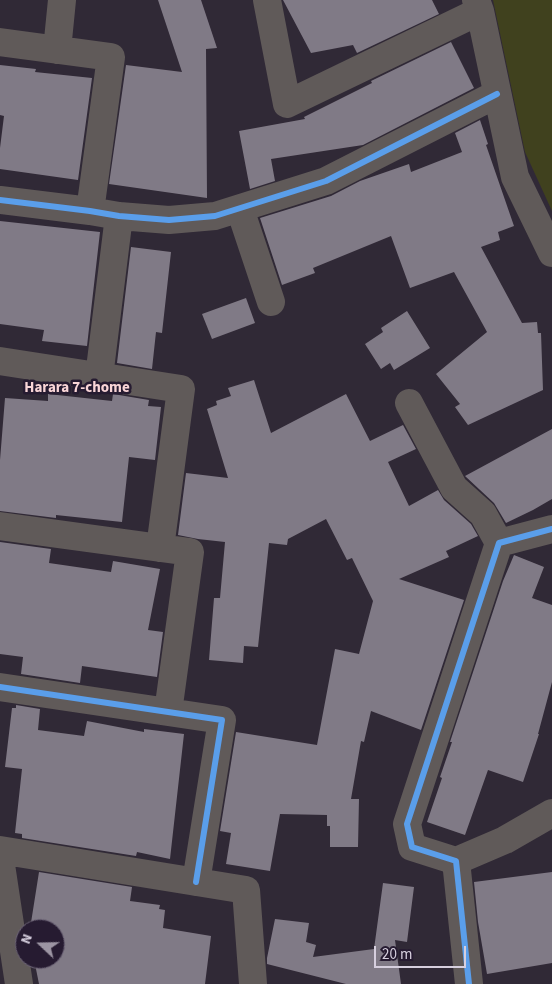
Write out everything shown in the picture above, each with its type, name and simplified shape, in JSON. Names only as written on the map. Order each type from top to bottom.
[{"type":"street","points":[[57,50],[62,0]]},
{"type":"street","points":[[267,0],[287,104],[478,6],[515,176],[552,253]]},
{"type":"street","points":[[0,42],[111,57],[90,211]]},
{"type":"street","points":[[0,200],[119,216],[169,220],[215,216],[326,181],[497,94]]},
{"type":"street","points":[[240,209],[271,302]]},
{"type":"street","points":[[99,376],[119,216]]},
{"type":"street","points":[[0,362],[181,389],[160,548]]},
{"type":"street","points":[[409,403],[454,488],[483,514],[499,543],[407,824],[412,847],[456,861],[505,840],[552,813]]},
{"type":"street","points":[[0,526],[190,552],[168,712]]},
{"type":"street","points":[[499,543],[552,529]]},
{"type":"street","points":[[0,687],[222,720],[196,882]]},
{"type":"street","points":[[0,850],[246,890],[253,984]]},
{"type":"street","points":[[0,858],[19,984]]},
{"type":"street","points":[[456,861],[469,984]]},
{"type":"green space","points":[[493,0],[552,0],[552,211],[525,152]]},
{"type":"building","points":[[158,0],[201,0],[217,48],[206,49],[207,198],[109,184],[126,65],[182,72]]},
{"type":"building","points":[[283,0],[432,0],[439,14],[357,53],[353,45],[311,53]]},
{"type":"building","points":[[451,42],[474,88],[363,145],[271,159],[275,181],[250,189],[239,131],[305,119],[304,117],[372,83],[371,81]]},
{"type":"building","points":[[0,65],[36,69],[35,72],[92,78],[78,180],[0,169],[0,148],[4,116],[0,115]]},
{"type":"building","points":[[480,120],[488,144],[486,145],[514,226],[498,232],[500,240],[481,247],[522,323],[537,322],[538,333],[541,333],[543,390],[468,425],[455,407],[460,404],[436,374],[487,332],[454,272],[410,288],[391,236],[313,268],[315,273],[282,285],[260,218],[331,196],[360,181],[409,164],[411,172],[462,152],[455,133]]},
{"type":"building","points":[[0,221],[100,232],[87,346],[42,341],[44,330],[0,324]]},
{"type":"building","points":[[131,247],[171,252],[162,333],[156,332],[152,369],[117,363]]},
{"type":"building","points":[[246,298],[255,323],[212,339],[202,314]]},
{"type":"building","points":[[407,311],[430,348],[394,370],[390,363],[381,369],[365,344],[383,332],[381,328]]},
{"type":"building","points":[[254,380],[271,433],[346,394],[370,441],[403,425],[416,449],[388,462],[409,506],[438,490],[444,500],[471,524],[478,536],[446,551],[449,557],[399,579],[464,600],[421,730],[371,711],[364,742],[361,741],[351,799],[359,799],[358,847],[330,847],[330,826],[327,826],[327,815],[280,814],[270,871],[226,864],[231,833],[220,831],[236,732],[317,745],[335,649],[359,654],[373,601],[352,558],[347,560],[326,519],[288,539],[287,545],[269,543],[258,647],[244,646],[243,663],[209,660],[214,598],[220,598],[225,542],[178,535],[186,473],[228,478],[207,409],[217,405],[216,401],[231,396],[228,388]]},
{"type":"building","points":[[48,394],[112,401],[113,394],[149,400],[148,406],[161,407],[155,460],[129,457],[122,522],[56,515],[56,518],[0,511],[0,460],[5,398],[48,401]]},
{"type":"building","points":[[552,429],[552,499],[506,523],[494,503],[465,476]]},
{"type":"building","points":[[0,542],[51,549],[49,563],[111,572],[113,561],[160,569],[148,630],[163,632],[157,677],[82,666],[80,683],[21,674],[23,657],[0,654]]},
{"type":"building","points":[[514,555],[544,567],[532,598],[552,605],[552,682],[539,734],[523,782],[488,770],[465,835],[427,822],[442,778],[440,777],[452,742],[450,742],[503,581]]},
{"type":"building","points":[[16,705],[40,709],[38,730],[84,736],[87,721],[144,732],[144,729],[184,734],[170,859],[137,852],[136,856],[22,838],[22,834],[15,833],[22,769],[5,767],[12,708],[16,708]]},
{"type":"building","points":[[39,872],[132,887],[130,901],[160,905],[159,909],[165,910],[163,928],[211,936],[205,984],[39,984],[36,969],[65,969],[65,919],[32,919]]},
{"type":"building","points":[[552,872],[552,963],[487,974],[478,922],[474,882]]},
{"type":"building","points":[[383,883],[414,887],[407,942],[395,940],[401,984],[346,984],[267,964],[275,919],[309,923],[306,942],[316,945],[313,957],[374,949]]},
{"type":"cycle path","points":[[0,200],[119,216],[169,220],[215,216],[326,181],[497,94]]},
{"type":"cycle path","points":[[469,984],[456,861],[412,847],[407,824],[499,543],[552,529]]},
{"type":"cycle path","points":[[0,687],[222,720],[196,882]]},
{"type":"district","name":"Harara 7-chome","points":[[77,389]]}]
